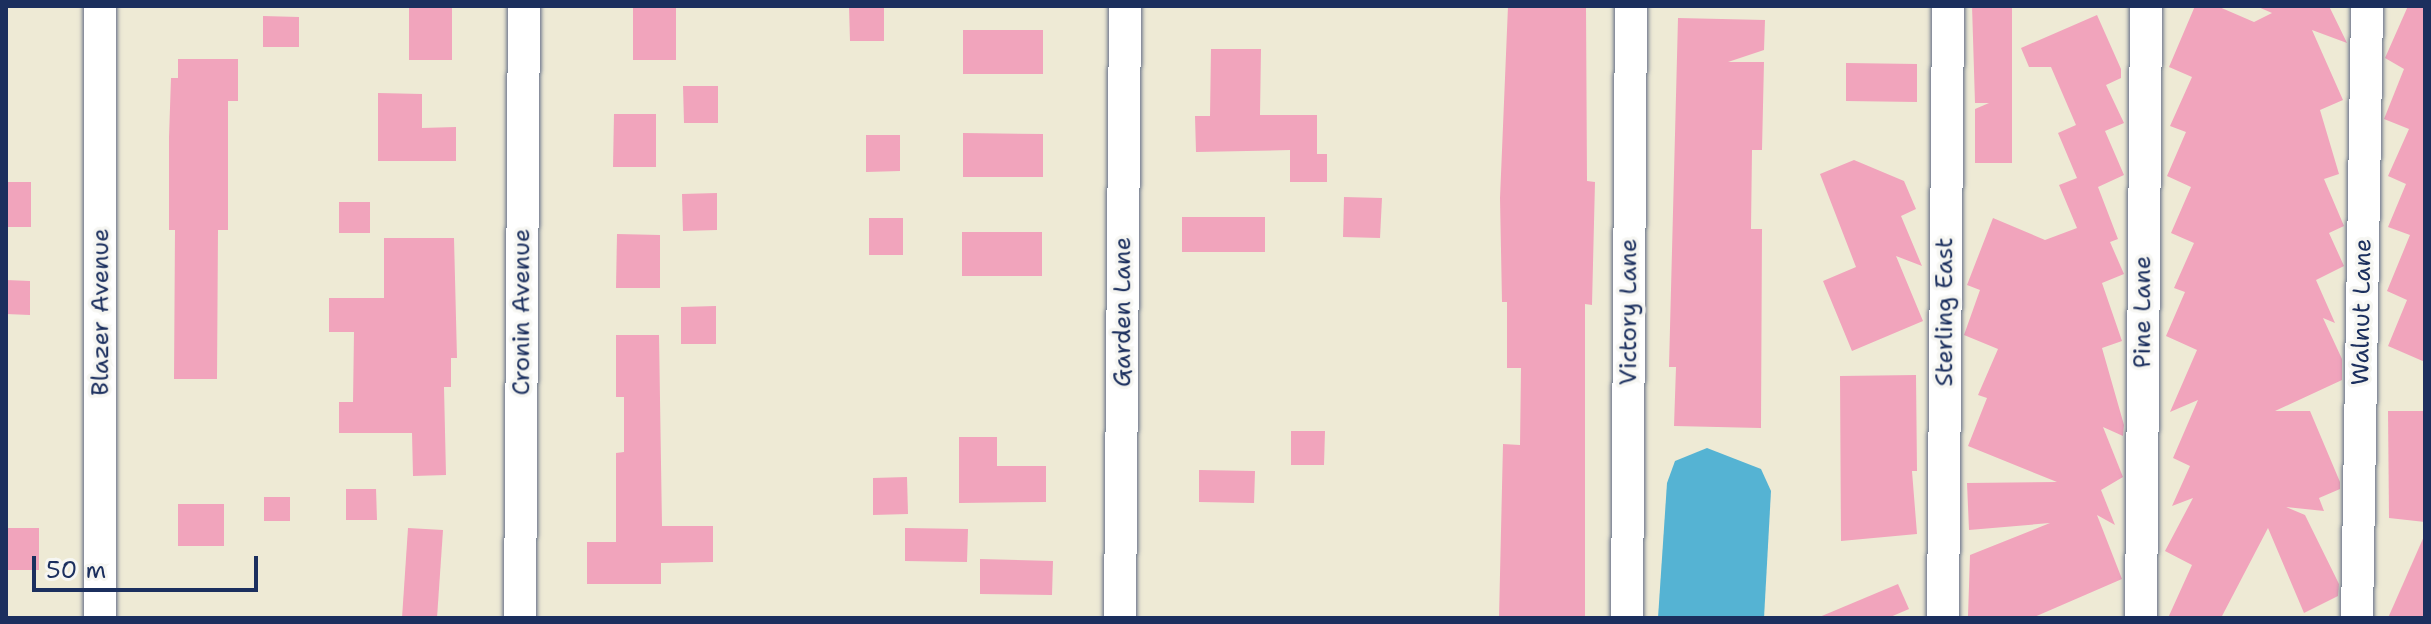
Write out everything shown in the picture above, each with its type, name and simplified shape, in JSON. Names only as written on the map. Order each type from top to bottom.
[{"type":"street","name":"Blazer Avenue","points":[[100,6],[100,618]]},
{"type":"street","name":"Cronin Avenue","points":[[520,618],[524,6]]},
{"type":"street","name":"Garden Lane","points":[[1120,618],[1125,6]]},
{"type":"street","name":"Victory Lane","points":[[1627,618],[1631,6]]},
{"type":"street","name":"Sterling East","points":[[1943,618],[1948,6]]},
{"type":"street","name":"Pine Lane","points":[[2141,618],[2146,6]]},
{"type":"street","name":"Walnut Lane","points":[[2357,618],[2367,6]]},
{"type":"water","points":[[1707,448],[1761,469],[1771,491],[1764,618],[1658,618],[1667,483],[1675,461]]},
{"type":"building","points":[[849,6],[884,6],[884,41],[850,41]]},
{"type":"building","points":[[1508,6],[1586,6],[1587,181],[1595,182],[1592,305],[1585,304],[1585,618],[1499,618],[1503,444],[1520,445],[1521,368],[1507,368],[1507,302],[1502,302],[1500,198]]},
{"type":"building","points":[[1972,6],[2012,6],[2012,163],[1975,163],[1975,109],[1989,103],[1975,103]]},
{"type":"building","points":[[2195,6],[2217,6],[2254,22],[2272,13],[2256,6],[2329,6],[2347,43],[2312,30],[2343,100],[2320,110],[2339,174],[2324,179],[2344,226],[2329,233],[2344,266],[2316,280],[2335,323],[2323,318],[2342,359],[2342,380],[2275,411],[2310,411],[2340,482],[2340,489],[2319,498],[2324,511],[2286,507],[2305,515],[2339,584],[2338,596],[2304,613],[2268,528],[2221,618],[2168,618],[2192,565],[2165,551],[2193,498],[2172,506],[2190,466],[2173,458],[2198,400],[2170,412],[2197,350],[2166,336],[2185,292],[2174,288],[2194,243],[2171,233],[2191,187],[2167,176],[2186,132],[2170,126],[2192,77],[2169,67]]},
{"type":"building","points":[[2408,6],[2425,6],[2425,362],[2388,346],[2407,300],[2387,291],[2410,235],[2388,227],[2406,184],[2388,176],[2409,129],[2384,119],[2404,69],[2385,58]]},
{"type":"building","points":[[409,7],[452,8],[452,60],[409,60]]},
{"type":"building","points":[[633,7],[676,7],[676,60],[633,60]]},
{"type":"building","points":[[2097,15],[2121,69],[2121,78],[2106,85],[2124,123],[2105,131],[2124,175],[2098,187],[2118,239],[2110,242],[2124,274],[2102,283],[2122,341],[2102,348],[2124,425],[2123,436],[2103,427],[2123,477],[2101,490],[2115,525],[2097,515],[2122,579],[2032,618],[1968,616],[1970,555],[2050,523],[1969,530],[1967,483],[2057,482],[1968,446],[1987,398],[1978,395],[1998,349],[1964,335],[1980,290],[1967,285],[1993,218],[2045,240],[2077,228],[2059,185],[2077,178],[2058,133],[2076,125],[2051,67],[2029,67],[2021,48]]},
{"type":"building","points":[[263,16],[299,17],[299,47],[263,47]]},
{"type":"building","points":[[1678,18],[1765,20],[1764,50],[1728,62],[1764,62],[1762,150],[1752,150],[1751,229],[1762,229],[1761,428],[1674,426],[1676,367],[1669,367]]},
{"type":"building","points":[[963,30],[1043,30],[1043,74],[963,74]]},
{"type":"building","points":[[1211,49],[1261,49],[1260,115],[1317,115],[1317,154],[1327,154],[1327,182],[1290,182],[1290,150],[1196,152],[1195,116],[1210,116]]},
{"type":"building","points":[[178,59],[238,59],[238,101],[228,101],[228,230],[218,230],[217,379],[174,379],[175,230],[169,230],[169,137],[171,78],[178,78]]},
{"type":"building","points":[[1846,63],[1917,64],[1917,102],[1846,101]]},
{"type":"building","points":[[683,86],[718,86],[718,123],[684,123]]},
{"type":"building","points":[[378,93],[422,94],[422,128],[456,127],[456,161],[378,161]]},
{"type":"building","points":[[614,114],[656,114],[656,167],[613,167]]},
{"type":"building","points":[[963,133],[1043,134],[1043,177],[963,177]]},
{"type":"building","points":[[866,135],[900,135],[900,171],[866,172]]},
{"type":"building","points":[[1854,160],[1904,181],[1916,209],[1901,216],[1922,266],[1896,256],[1923,321],[1852,351],[1823,281],[1856,267],[1820,174]]},
{"type":"building","points":[[6,182],[31,182],[31,227],[6,227]]},
{"type":"building","points":[[717,193],[717,230],[683,231],[682,194]]},
{"type":"building","points":[[1344,197],[1382,198],[1380,238],[1343,237]]},
{"type":"building","points":[[339,202],[370,202],[370,233],[339,233]]},
{"type":"building","points":[[1182,217],[1265,217],[1265,252],[1182,252]]},
{"type":"building","points":[[869,218],[903,218],[903,255],[869,255]]},
{"type":"building","points":[[962,232],[1042,232],[1042,276],[962,276]]},
{"type":"building","points":[[617,234],[660,235],[660,288],[616,288]]},
{"type":"building","points":[[384,238],[454,238],[457,358],[451,358],[451,387],[444,387],[446,475],[413,476],[412,433],[339,433],[339,402],[353,402],[354,332],[329,332],[329,298],[384,298]]},
{"type":"building","points":[[6,280],[30,281],[30,315],[6,314]]},
{"type":"building","points":[[716,306],[716,344],[681,344],[681,307]]},
{"type":"building","points":[[616,335],[659,335],[662,526],[713,526],[713,562],[661,563],[661,584],[587,584],[587,542],[616,542],[616,453],[624,452],[624,397],[616,397]]},
{"type":"building","points":[[1916,375],[1917,471],[1912,471],[1917,534],[1841,541],[1840,376]]},
{"type":"building","points":[[2388,411],[2425,411],[2425,522],[2389,518]]},
{"type":"building","points":[[1291,431],[1325,431],[1324,465],[1291,465]]},
{"type":"building","points":[[959,437],[997,437],[997,466],[1046,466],[1046,502],[959,503]]},
{"type":"building","points":[[1199,470],[1255,471],[1254,503],[1199,502]]},
{"type":"building","points":[[907,477],[908,514],[873,515],[873,478]]},
{"type":"building","points":[[346,489],[376,489],[377,520],[346,520]]},
{"type":"building","points":[[264,497],[290,497],[290,521],[264,521]]},
{"type":"building","points":[[178,504],[224,504],[224,546],[178,546]]},
{"type":"building","points":[[6,528],[39,528],[39,570],[6,570]]},
{"type":"building","points":[[408,528],[443,530],[437,618],[402,618]]},
{"type":"building","points":[[905,528],[968,529],[967,562],[905,561]]},
{"type":"building","points":[[2425,534],[2425,618],[2388,618]]},
{"type":"building","points":[[980,559],[1053,561],[1052,595],[980,594]]},
{"type":"building","points":[[1898,584],[1909,609],[1888,618],[1817,618]]}]
